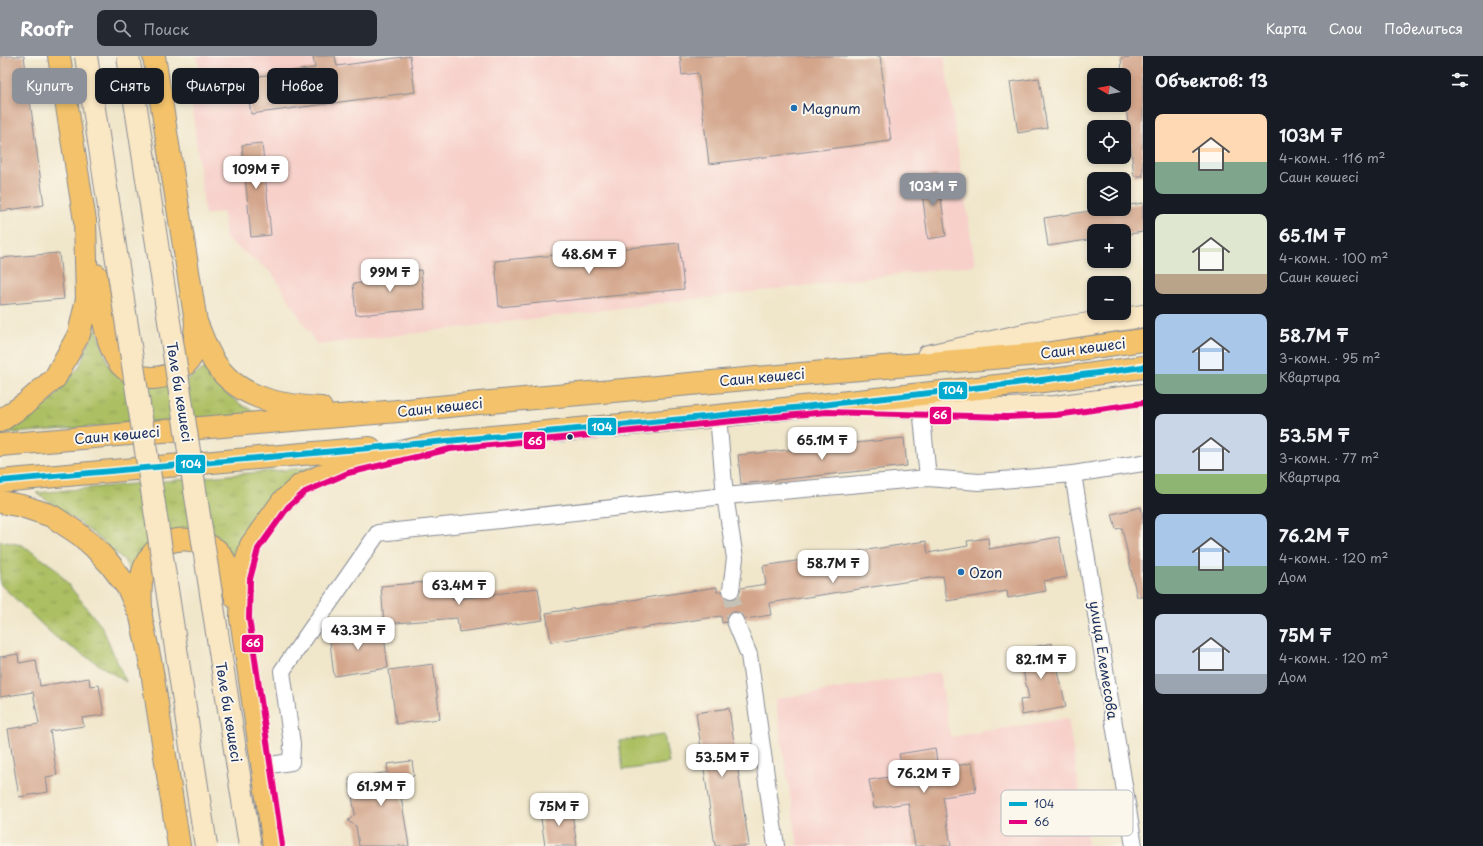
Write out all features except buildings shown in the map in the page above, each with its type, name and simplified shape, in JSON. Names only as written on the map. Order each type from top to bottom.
[{"type":"main road","points":[[59,56],[85,221],[109,345],[118,362],[130,373],[147,378],[168,376],[183,367],[192,355],[196,322]]},
{"type":"main road","points":[[86,56],[206,846]]},
{"type":"main road","name":"Төле би көшесі","points":[[128,56],[250,846]]},
{"type":"main road","points":[[154,56],[196,322],[211,357],[222,372],[239,387],[259,398],[279,404],[304,407],[398,412]]},
{"type":"main road","points":[[0,421],[25,404],[55,378],[79,334],[87,299],[85,221]]},
{"type":"main road","name":"Саин көшесі","points":[[879,368],[1042,331],[1143,316]]},
{"type":"main road","name":"Саин көшесі","points":[[0,445],[398,412],[511,400],[1051,353],[1143,340]]},
{"type":"main road","name":"Саин көшесі","points":[[449,442],[718,416],[1052,380],[1143,368]]},
{"type":"main road","points":[[826,404],[1007,409],[1055,407],[1143,395]]},
{"type":"main road","points":[[0,481],[449,442]]},
{"type":"main road","points":[[241,618],[242,578],[251,545],[282,502],[302,485],[345,465],[449,442]]},
{"type":"main road","points":[[0,502],[22,506],[52,516],[79,534],[110,564],[128,588],[141,617]]},
{"type":"main road","points":[[179,846],[151,665],[141,617],[141,582],[146,564],[155,549],[170,541],[187,539],[205,543],[221,553],[228,569],[241,618],[274,846]]},
{"type":"street","points":[[921,407],[928,478]]},
{"type":"street","points":[[718,416],[725,496],[735,558],[732,590]]},
{"type":"street","points":[[263,766],[291,762],[292,744],[282,671],[378,533],[725,496],[928,478],[979,482],[1073,474],[1143,463]]},
{"type":"street","name":"улица Елемесова","points":[[1073,474],[1125,790]]},
{"type":"street","points":[[735,621],[749,655],[776,846]]},
{"type":"street","name":"улица Елемесова","points":[[1132,836],[1134,846]]},
{"type":"shaded area","points":[[196,56],[944,56],[975,265],[317,345],[272,273],[226,239],[223,212],[205,215],[192,105],[259,104],[259,68],[200,68]]},
{"type":"shaded area","points":[[940,672],[950,737],[1068,718],[1079,790],[1001,790],[1001,836],[1086,836],[1088,846],[798,846],[775,699]]},
{"type":"green space","points":[[96,326],[108,364],[116,375],[142,385],[182,383],[205,368],[224,392],[243,406],[261,414],[0,434],[49,403],[79,367]]},
{"type":"green space","points":[[315,467],[265,506],[252,525],[236,565],[168,535],[134,581],[124,560],[80,523],[36,493]]},
{"type":"green space","points":[[0,541],[22,545],[55,568],[102,627],[126,682],[54,636],[0,584]]},
{"type":"green space","points":[[664,735],[669,763],[623,770],[619,741]]},
{"type":"tunnel","points":[[731,590],[735,621]]},
{"type":"transit line","name":"104","points":[[0,481],[694,418],[968,389],[1143,367]]},
{"type":"transit line","name":"66","points":[[282,845],[249,618],[250,579],[258,549],[288,507],[305,492],[348,473],[450,449],[826,412],[1007,417],[1056,415],[1143,403]]},
{"type":"place","name":"Magnum","points":[[794,108]]},
{"type":"place","name":"Ozon","points":[[961,572]]}]
